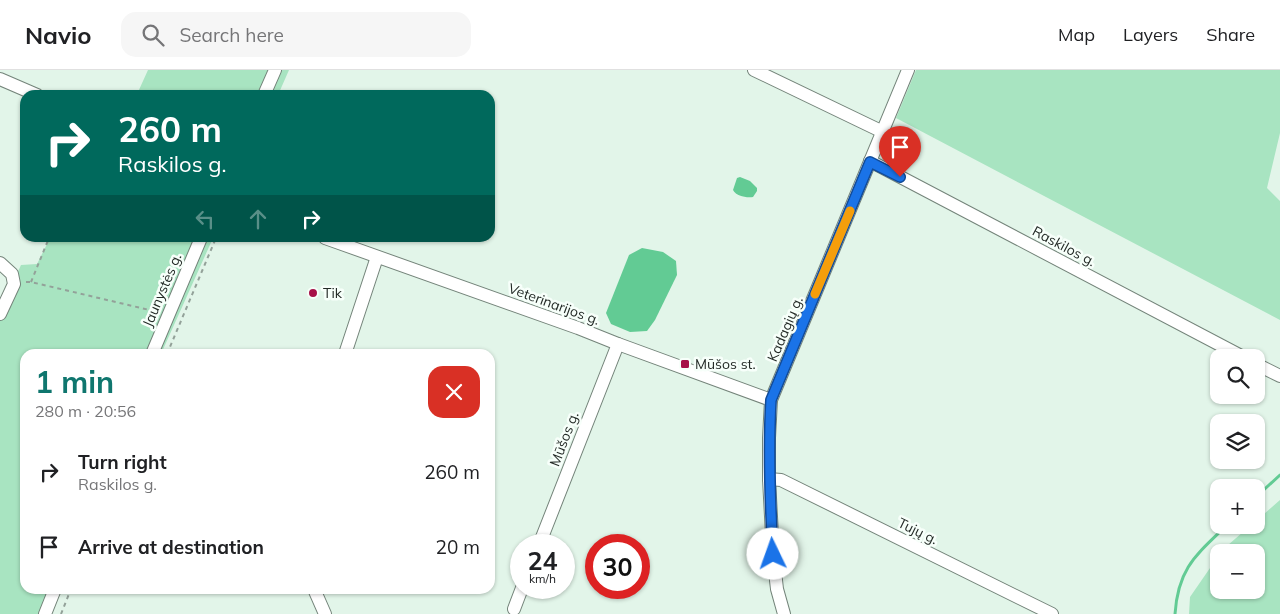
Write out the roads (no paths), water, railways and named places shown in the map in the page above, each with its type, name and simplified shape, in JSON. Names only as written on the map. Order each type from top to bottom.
[{"type":"street","points":[[266,90],[275,70]]},
{"type":"street","points":[[754,70],[882,132]]},
{"type":"street","name":"Kadagių g.","points":[[784,614],[777,589],[775,571],[769,479],[771,400],[908,70]]},
{"type":"street","points":[[0,79],[25,90]]},
{"type":"street","name":"Raskilos g.","points":[[870,162],[1228,349]]},
{"type":"street","name":"Jaunystės g.","points":[[154,349],[199,242]]},
{"type":"street","name":"Veterinarijos g.","points":[[336,242],[578,328],[771,400]]},
{"type":"street","points":[[347,349],[377,257]]},
{"type":"street","points":[[0,263],[12,274],[14,284],[0,314]]},
{"type":"street","name":"Mūšos g.","points":[[543,534],[618,344]]},
{"type":"street","points":[[1265,368],[1280,376]]},
{"type":"street","name":"Tujų g.","points":[[769,479],[781,480],[1052,614]]},
{"type":"street","points":[[45,614],[53,594]]},
{"type":"street","points":[[316,594],[325,614]]},
{"type":"street","points":[[514,609],[518,599]]},
{"type":"waterway","points":[[1265,489],[1280,475]]},
{"type":"waterway","points":[[1175,614],[1180,585],[1190,563],[1218,534]]},
{"type":"place","name":"Tik","points":[[313,293]]},
{"type":"place","name":"Mūšos st.","points":[[685,364]]}]
